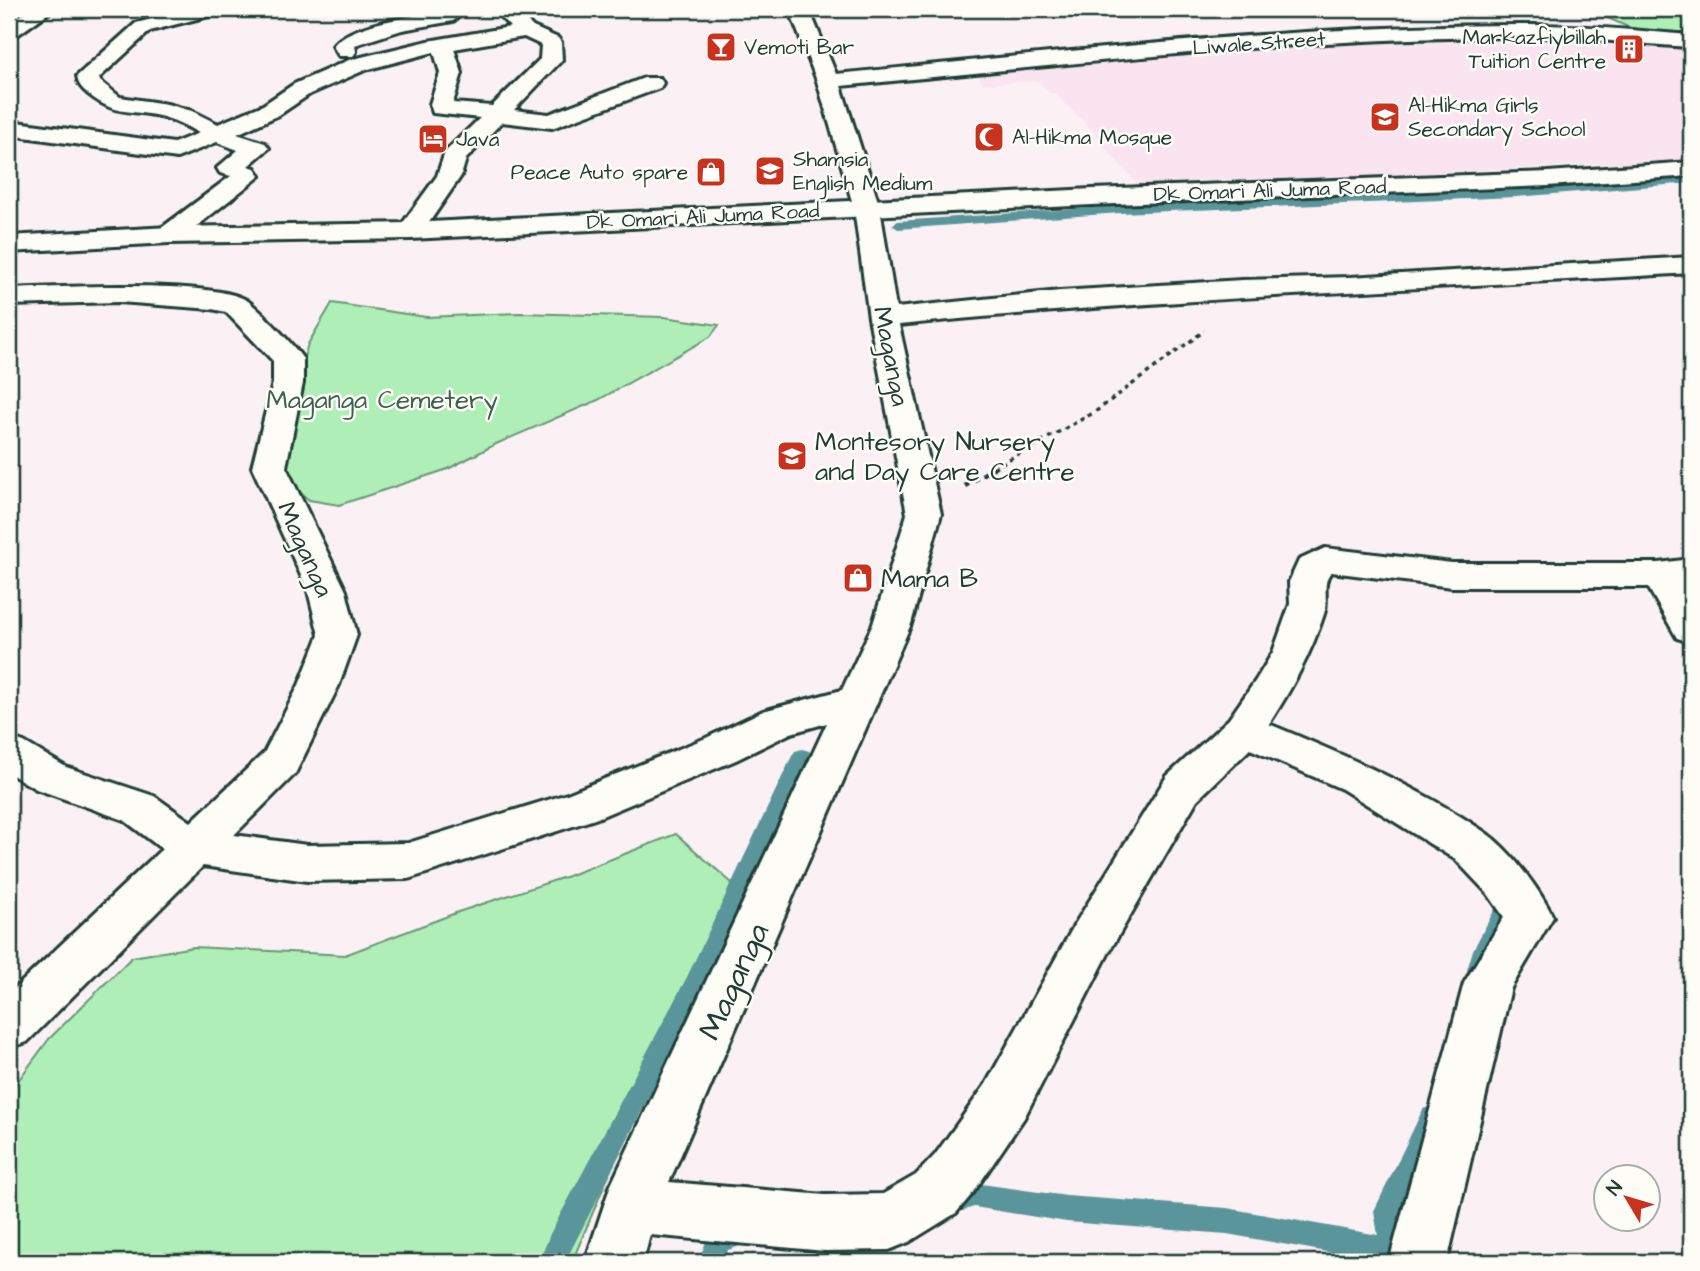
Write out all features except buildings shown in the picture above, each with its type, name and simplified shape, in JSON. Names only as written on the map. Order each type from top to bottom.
[{"type":"street","points":[[9,16],[43,9]]},
{"type":"street","points":[[9,32],[43,9]]},
{"type":"street","points":[[169,235],[248,176],[229,168],[257,148],[236,143],[184,116],[112,102],[89,83],[88,76],[143,27],[213,9]]},
{"type":"street","points":[[357,65],[343,46],[348,41],[399,25],[446,17],[456,11],[453,9]]},
{"type":"street","points":[[410,231],[449,176],[454,158],[551,60],[551,42],[526,31],[511,15],[536,9]]},
{"type":"street","name":"Maganga","points":[[614,1262],[630,1206],[776,888],[892,624],[924,514],[883,318],[867,208],[828,81],[799,9]]},
{"type":"street","points":[[9,128],[172,151],[183,149],[216,132],[271,110],[302,89],[357,65],[442,45],[526,31]]},
{"type":"street","name":"Liwale Street","points":[[828,81],[955,72],[1204,46],[1424,32],[1536,32],[1691,41]]},
{"type":"street","points":[[442,45],[451,73],[441,108],[552,121],[652,83]]},
{"type":"street","name":"Dk Omari Ali Juma Road","points":[[9,244],[169,235],[410,231],[867,208],[1548,179],[1691,169]]},
{"type":"street","points":[[883,318],[1060,300],[1242,288],[1363,285],[1691,265]]},
{"type":"street","name":"Maganga","points":[[9,297],[53,294],[157,295],[212,300],[236,306],[288,359],[288,383],[269,467],[327,591],[338,635],[319,685],[280,763],[9,1026]]},
{"type":"street","points":[[630,1206],[825,1223],[889,1222],[936,1194],[954,1174],[1004,1101],[1092,938],[1175,798],[1192,778],[1244,730],[1292,652],[1309,604],[1307,582],[1311,568],[1325,560],[1452,575],[1675,573],[1691,629]]},
{"type":"street","points":[[9,752],[51,778],[139,808],[192,846],[307,863],[408,861],[580,807],[721,749],[778,722],[857,700]]},
{"type":"street","points":[[1244,730],[1357,778],[1472,847],[1504,881],[1530,917],[1488,983],[1418,1262]]},
{"type":"path","points":[[924,514],[1008,458],[1095,412],[1240,304],[1242,288]]},
{"type":"shaded area","name":"Al-Hikma Girls Secondary School","points":[[1553,41],[1681,43],[1686,48],[1691,48],[1691,159],[1142,189],[1099,141],[1102,140],[1038,81],[983,84],[978,74],[1276,45]]},
{"type":"green space","points":[[1588,9],[1691,9],[1691,32],[1639,32]]},
{"type":"green space","name":"Maganga Cemetery","points":[[332,303],[426,317],[520,313],[664,317],[719,325],[710,337],[598,400],[496,444],[448,469],[339,505],[309,500],[288,482],[273,461],[308,344]]},
{"type":"green space","points":[[676,834],[732,883],[572,1262],[9,1262],[9,1093],[49,1039],[132,957],[194,947],[345,955],[461,911],[568,876]]},
{"type":"waterway","points":[[898,225],[1120,210],[1516,194],[1691,180]]},
{"type":"waterway","points":[[552,1262],[559,1243],[695,984],[802,756]]},
{"type":"waterway","points":[[1478,970],[1484,950],[1508,904],[1502,895]]},
{"type":"waterway","points":[[1393,1251],[1387,1211],[1432,1117]]},
{"type":"waterway","points":[[948,1204],[974,1195],[1067,1209],[1227,1221],[1393,1251]]},
{"type":"waterway","points":[[711,1262],[719,1240],[740,1234]]},
{"type":"waterway","points":[[1393,1251],[1395,1262]]},
{"type":"place","name":"Vemoti Bar","points":[[721,47]]},
{"type":"place","name":"Markazfiybillah Tuition Centre","points":[[1629,49]]},
{"type":"place","name":"Al-Hikma Girls Secondary School","points":[[1385,117]]},
{"type":"place","name":"Al-Hikma Mosque","points":[[989,137]]},
{"type":"place","name":"Java","points":[[433,139]]},
{"type":"place","name":"Shamsia English Medium","points":[[770,171]]},
{"type":"place","name":"Peace Auto spare","points":[[711,172]]},
{"type":"place","name":"Montesory Nursery and Day Care Centre","points":[[792,456]]},
{"type":"place","name":"Mama B","points":[[858,578]]}]
